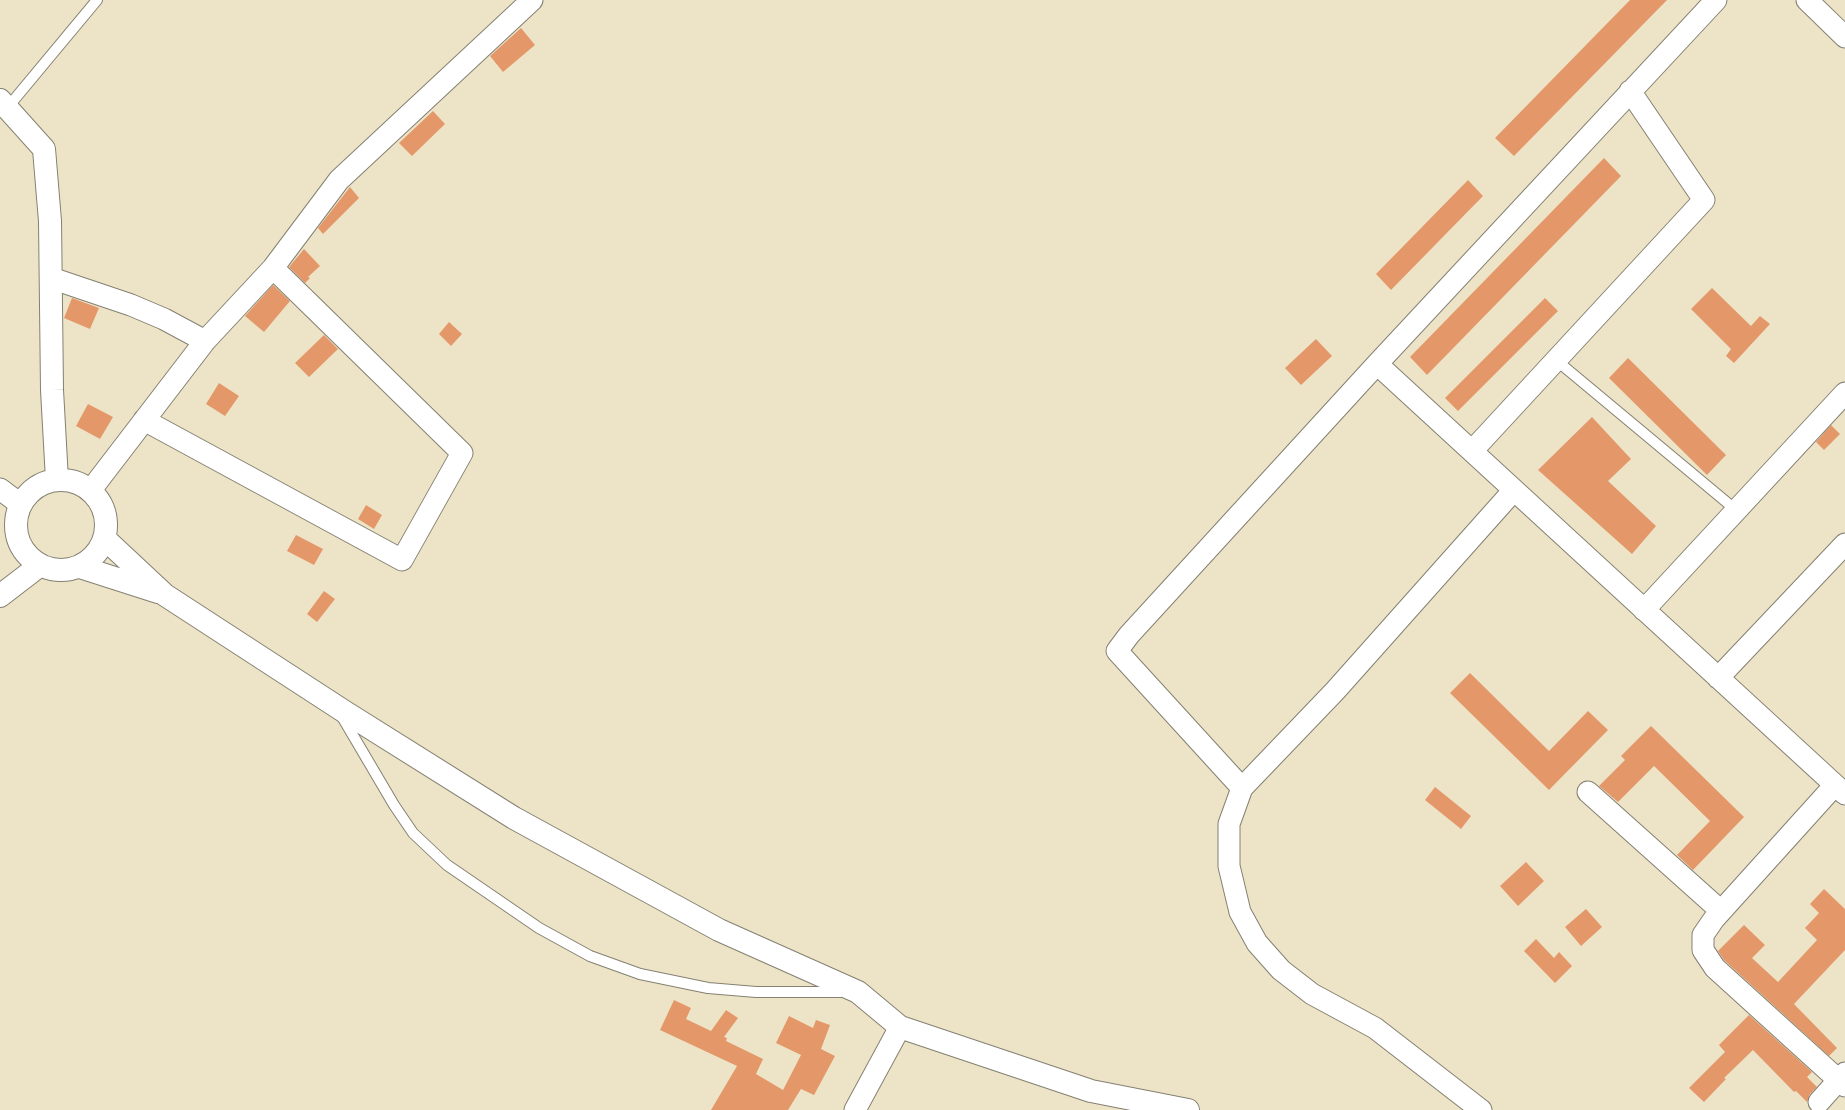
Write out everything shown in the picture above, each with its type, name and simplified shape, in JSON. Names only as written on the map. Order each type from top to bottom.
[{"type":"street","points":[[90,491],[205,341],[273,268],[339,180],[532,0]]},
{"type":"street","points":[[1242,788],[1117,651],[1134,630],[1377,364],[1716,0]]},
{"type":"street","points":[[1807,0],[1845,37]]},
{"type":"street","points":[[1472,451],[1704,200],[1630,91]]},
{"type":"street","points":[[4,104],[44,149],[50,220],[52,390],[57,480]]},
{"type":"street","points":[[144,420],[402,560],[462,453],[273,268]]},
{"type":"street","points":[[51,278],[131,305],[164,318],[205,341]]},
{"type":"street","points":[[1377,364],[1840,790],[1721,910],[1703,935],[1703,950],[1715,968],[1843,1080],[1819,1102]]},
{"type":"street","points":[[1644,610],[1845,393]]},
{"type":"street","points":[[57,480],[70,481],[85,487],[90,491],[96,497],[104,510],[106,526],[104,538],[98,552],[80,567],[66,571],[50,570],[39,566],[26,556],[18,542],[15,527],[20,504],[27,495],[40,485],[57,480]]},
{"type":"street","points":[[0,489],[20,504]]},
{"type":"street","points":[[1481,1110],[1375,1028],[1312,994],[1281,970],[1257,943],[1240,912],[1229,866],[1229,824],[1242,788],[1335,691],[1514,490]]},
{"type":"street","points":[[104,538],[165,594],[335,705],[514,818],[719,930],[858,992],[900,1027],[1091,1090],[1188,1110]]},
{"type":"street","points":[[1718,678],[1845,544]]},
{"type":"street","points":[[0,596],[39,566]]},
{"type":"street","points":[[80,567],[165,594]]},
{"type":"street","points":[[1588,792],[1721,910]]},
{"type":"street","points":[[855,1110],[900,1027]]},
{"type":"lane","points":[[4,104],[97,0]]},
{"type":"lane","points":[[1556,360],[1736,510]]},
{"type":"lane","points":[[335,705],[394,805],[413,833],[447,865],[539,928],[590,956],[640,974],[708,988],[756,992],[858,992]]},
{"type":"building","points":[[1630,0],[1667,0],[1514,156],[1495,138]]},
{"type":"building","points":[[521,28],[535,45],[503,72],[490,56]]},
{"type":"building","points":[[433,111],[445,124],[412,156],[399,143]]},
{"type":"building","points":[[1604,158],[1621,176],[1427,375],[1410,357]]},
{"type":"building","points":[[1468,180],[1483,196],[1391,290],[1376,274]]},
{"type":"building","points":[[350,187],[359,198],[323,234],[318,228]]},
{"type":"building","points":[[304,249],[320,266],[308,277],[310,278],[305,283],[289,267]]},
{"type":"building","points":[[273,285],[290,301],[264,332],[245,316]]},
{"type":"building","points":[[1712,288],[1751,326],[1760,316],[1770,324],[1734,363],[1726,356],[1731,349],[1691,309]]},
{"type":"building","points":[[72,298],[99,308],[90,329],[64,318]]},
{"type":"building","points":[[1545,298],[1558,311],[1458,411],[1445,398]]},
{"type":"building","points":[[449,322],[462,334],[451,346],[439,334]]},
{"type":"building","points":[[324,335],[338,349],[309,377],[295,363]]},
{"type":"building","points":[[1316,339],[1332,356],[1301,385],[1285,368]]},
{"type":"building","points":[[1628,358],[1726,455],[1707,475],[1609,378]]},
{"type":"building","points":[[219,383],[239,396],[225,416],[206,404]]},
{"type":"building","points":[[88,404],[113,417],[100,439],[76,426]]},
{"type":"building","points":[[1592,417],[1631,459],[1608,481],[1656,526],[1632,554],[1538,470]]},
{"type":"building","points":[[1831,425],[1840,434],[1824,450],[1816,442]]},
{"type":"building","points":[[366,505],[382,515],[374,529],[358,519]]},
{"type":"building","points":[[296,535],[323,549],[314,565],[287,551]]},
{"type":"building","points":[[324,591],[335,599],[317,622],[307,614]]},
{"type":"building","points":[[1470,673],[1549,751],[1588,711],[1608,730],[1549,790],[1450,693]]},
{"type":"building","points":[[1651,726],[1744,817],[1693,870],[1677,855],[1710,821],[1654,766],[1618,802],[1599,786],[1625,760],[1621,756]]},
{"type":"building","points":[[1435,787],[1471,816],[1461,829],[1425,800]]},
{"type":"building","points":[[1526,862],[1544,881],[1518,906],[1500,886]]},
{"type":"building","points":[[1824,889],[1845,909],[1845,950],[1794,1004],[1837,1048],[1829,1056],[1724,960],[1718,951],[1744,925],[1765,945],[1752,958],[1778,982],[1817,940],[1805,928],[1819,913],[1810,904]]},
{"type":"building","points":[[1586,909],[1602,927],[1581,946],[1565,927]]},
{"type":"building","points":[[1536,939],[1554,958],[1559,952],[1572,966],[1555,983],[1524,951]]},
{"type":"building","points":[[674,1000],[691,1008],[686,1019],[711,1031],[726,1010],[738,1018],[724,1037],[727,1038],[726,1041],[763,1059],[756,1074],[783,1090],[801,1055],[776,1043],[789,1016],[813,1028],[816,1020],[830,1025],[821,1049],[835,1056],[814,1095],[801,1089],[788,1110],[711,1110],[737,1066],[660,1030]]},
{"type":"building","points":[[1749,1015],[1812,1072],[1807,1077],[1817,1087],[1810,1094],[1807,1102],[1796,1091],[1794,1092],[1753,1050],[1724,1078],[1726,1079],[1704,1102],[1689,1088],[1725,1052],[1719,1045]]}]
